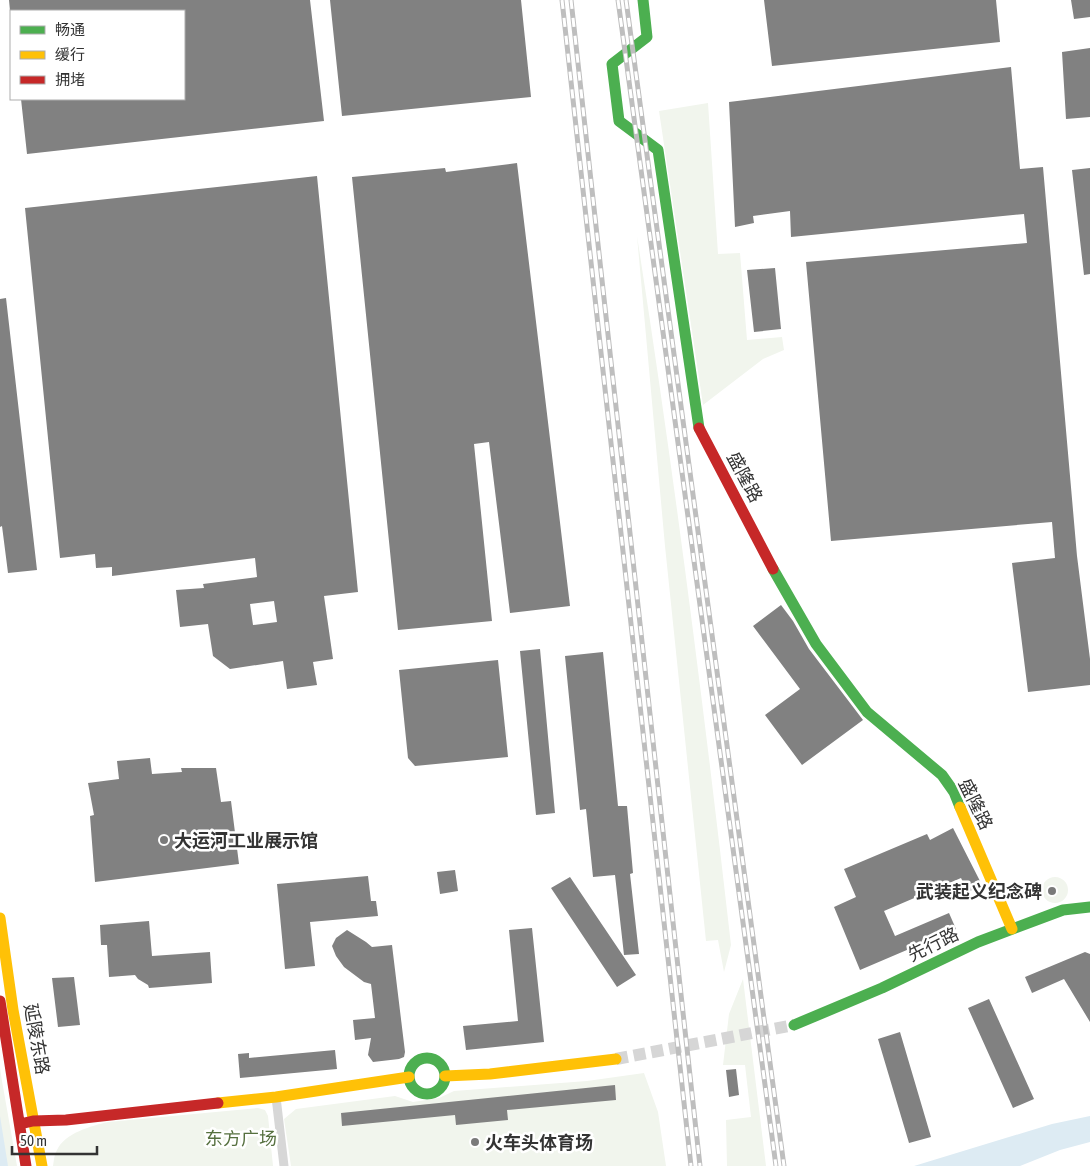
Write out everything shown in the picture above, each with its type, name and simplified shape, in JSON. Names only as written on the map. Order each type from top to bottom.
[{"type":"street","name":"盛隆路","points":[[643,0],[647,37],[612,64],[614,83],[619,121],[658,150],[698,426],[788,597],[816,644],[867,712],[942,775],[954,792],[1012,929]]},
{"type":"street","name":"先行路","points":[[794,1025],[882,988],[978,942],[1062,910],[1090,907]]},
{"type":"street","name":"延陵东路","points":[[0,918],[13,1010],[42,1166]]},
{"type":"street","name":"延陵东路","points":[[0,1001],[26,1166]]},
{"type":"street","points":[[426,1058],[442,1065],[445,1076],[441,1088],[431,1094],[418,1092],[410,1083],[409,1077],[412,1066],[426,1058]]},
{"type":"street","points":[[445,1076],[490,1074],[616,1059]]},
{"type":"street","points":[[20,1124],[33,1121],[66,1120],[276,1098],[409,1077]]},
{"type":"street","points":[[276,1098],[284,1166]]},
{"type":"green space","points":[[708,103],[718,254],[740,253],[747,340],[782,337],[784,350],[763,359],[703,405],[659,111]]},
{"type":"green space","points":[[637,236],[676,502],[721,856],[731,945],[724,972],[718,940],[706,941],[665,546]]},
{"type":"green space","points":[[1055,877],[1064,881],[1068,890],[1064,899],[1055,903],[1046,899],[1042,890],[1046,881]]},
{"type":"green space","points":[[743,979],[766,1166],[727,1166],[726,1120],[751,1117],[745,1065],[723,1065],[729,1014]]},
{"type":"green space","points":[[0,1068],[17,1166],[4,1166],[0,1145]]},
{"type":"green space","name":"火车头体育场","points":[[644,1073],[658,1112],[666,1166],[291,1166],[284,1119],[296,1109],[395,1096],[413,1102],[439,1098],[454,1091],[587,1081]]},
{"type":"green space","name":"东方广场","points":[[258,1108],[265,1110],[268,1116],[273,1166],[53,1166],[55,1154],[66,1139],[79,1131],[108,1122]]},
{"type":"shaded area","points":[[0,1116],[8,1166],[0,1166]]},
{"type":"shaded area","points":[[1090,1116],[1090,1142],[1060,1150],[1020,1166],[914,1166],[1052,1124]]},
{"type":"building","points":[[9,0],[310,0],[324,121],[27,154],[21,100],[185,100],[185,10],[10,11]]},
{"type":"building","points":[[330,0],[521,0],[531,97],[342,116]]},
{"type":"building","points":[[764,0],[996,0],[1000,42],[772,66]]},
{"type":"building","points":[[1071,0],[1090,0],[1090,17],[1074,19]]},
{"type":"building","points":[[1090,48],[1090,117],[1066,119],[1062,52]]},
{"type":"building","points":[[1011,67],[1020,169],[1043,167],[1077,556],[1090,659],[1090,685],[1028,692],[1012,563],[1055,558],[1052,522],[831,541],[806,262],[1027,243],[1024,214],[791,237],[790,211],[753,216],[754,223],[735,227],[729,102]]},
{"type":"building","points":[[517,163],[570,606],[510,613],[489,442],[474,444],[492,621],[398,630],[352,177],[445,168],[446,172]]},
{"type":"building","points":[[1090,168],[1090,274],[1084,275],[1072,170]]},
{"type":"building","points":[[317,176],[358,592],[324,596],[333,659],[313,662],[317,685],[287,689],[283,661],[230,669],[213,656],[208,624],[180,627],[176,590],[204,588],[203,584],[257,577],[255,558],[112,576],[112,567],[96,568],[95,554],[60,558],[25,208]],"holes":[[[274,601],[277,622],[253,625],[250,604]]]},
{"type":"building","points":[[775,268],[781,329],[754,332],[747,270]]},
{"type":"building","points":[[6,298],[37,570],[8,573],[2,526],[0,527],[0,299]]},
{"type":"building","points":[[781,605],[793,621],[809,649],[863,720],[802,765],[765,715],[800,689],[753,626]]},
{"type":"building","points":[[540,649],[555,813],[536,815],[520,651]]},
{"type":"building","points":[[603,652],[618,806],[627,806],[633,873],[630,874],[639,954],[624,955],[615,875],[593,877],[586,809],[580,810],[565,656]]},
{"type":"building","points":[[498,660],[508,757],[415,766],[408,758],[399,670]]},
{"type":"building","name":"大运河工业展示馆","points":[[150,758],[152,774],[182,772],[181,768],[216,768],[221,802],[231,801],[239,864],[95,882],[90,816],[94,815],[88,783],[119,779],[117,761]]},
{"type":"building","points":[[953,828],[982,885],[968,892],[961,878],[884,911],[895,936],[949,913],[956,929],[860,970],[834,907],[856,897],[844,869],[927,834],[930,840]]},
{"type":"building","points":[[455,870],[458,891],[440,894],[437,872]]},
{"type":"building","points":[[368,876],[371,901],[376,901],[378,916],[310,922],[315,966],[285,969],[277,884]]},
{"type":"building","points":[[570,877],[636,975],[617,987],[551,888]]},
{"type":"building","points":[[149,921],[152,956],[210,952],[212,983],[149,988],[148,985],[135,975],[109,977],[107,945],[101,945],[100,925]]},
{"type":"building","points":[[532,928],[544,1042],[466,1050],[463,1026],[518,1021],[509,930]]},
{"type":"building","points":[[347,930],[372,947],[392,945],[405,1052],[404,1057],[373,1062],[368,1055],[371,1038],[355,1040],[353,1020],[375,1018],[371,984],[364,982],[344,967],[332,946],[336,938]]},
{"type":"building","points":[[1085,952],[1090,954],[1090,1022],[1064,979],[1032,993],[1025,977]]},
{"type":"building","points":[[74,977],[80,1025],[58,1027],[52,978]]},
{"type":"building","points":[[989,999],[1034,1099],[1013,1108],[968,1008]]},
{"type":"building","points":[[900,1032],[931,1137],[909,1143],[878,1039]]},
{"type":"building","points":[[335,1050],[337,1069],[240,1078],[238,1054],[249,1053],[249,1058]]},
{"type":"building","points":[[736,1069],[739,1095],[729,1097],[726,1070]]},
{"type":"building","points":[[615,1085],[616,1100],[507,1110],[508,1120],[456,1125],[455,1115],[342,1126],[341,1113]]},
{"type":"tunnel","points":[[616,1059],[794,1025]]},
{"type":"railway","points":[[562,0],[691,1166]]},
{"type":"railway","points":[[571,0],[700,1166]]},
{"type":"railway","points":[[618,0],[776,1166]]},
{"type":"railway","points":[[626,0],[784,1166]]},
{"type":"traffic: fast","points":[[643,0],[647,37],[612,64],[619,121],[658,150],[699,428]]},
{"type":"traffic: fast","points":[[773,569],[816,644],[867,712],[942,775],[954,792],[960,807]]},
{"type":"traffic: fast","points":[[794,1025],[882,988],[978,942],[1063,910],[1090,907]]},
{"type":"traffic: fast","points":[[427,1058],[434,1059],[440,1063],[444,1069],[445,1076],[444,1083],[440,1089],[434,1093],[427,1094],[420,1093],[414,1089],[410,1083],[409,1076],[410,1069],[414,1063],[420,1059],[427,1058]]},
{"type":"traffic: slow","points":[[960,807],[1012,929]]},
{"type":"traffic: slow","points":[[0,918],[13,1010],[42,1166]]},
{"type":"traffic: slow","points":[[445,1076],[490,1074],[616,1059]]},
{"type":"traffic: slow","points":[[218,1103],[276,1097],[409,1077]]},
{"type":"traffic: jam","points":[[699,428],[773,569]]},
{"type":"traffic: jam","points":[[0,1001],[26,1166]]},
{"type":"traffic: jam","points":[[20,1124],[33,1121],[66,1120],[218,1103]]},
{"type":"place","name":"大运河工业展示馆","points":[[164,840]]},
{"type":"place","name":"武装起义纪念碑","points":[[1052,891]]},
{"type":"place","name":"火车头体育场","points":[[475,1142]]}]
